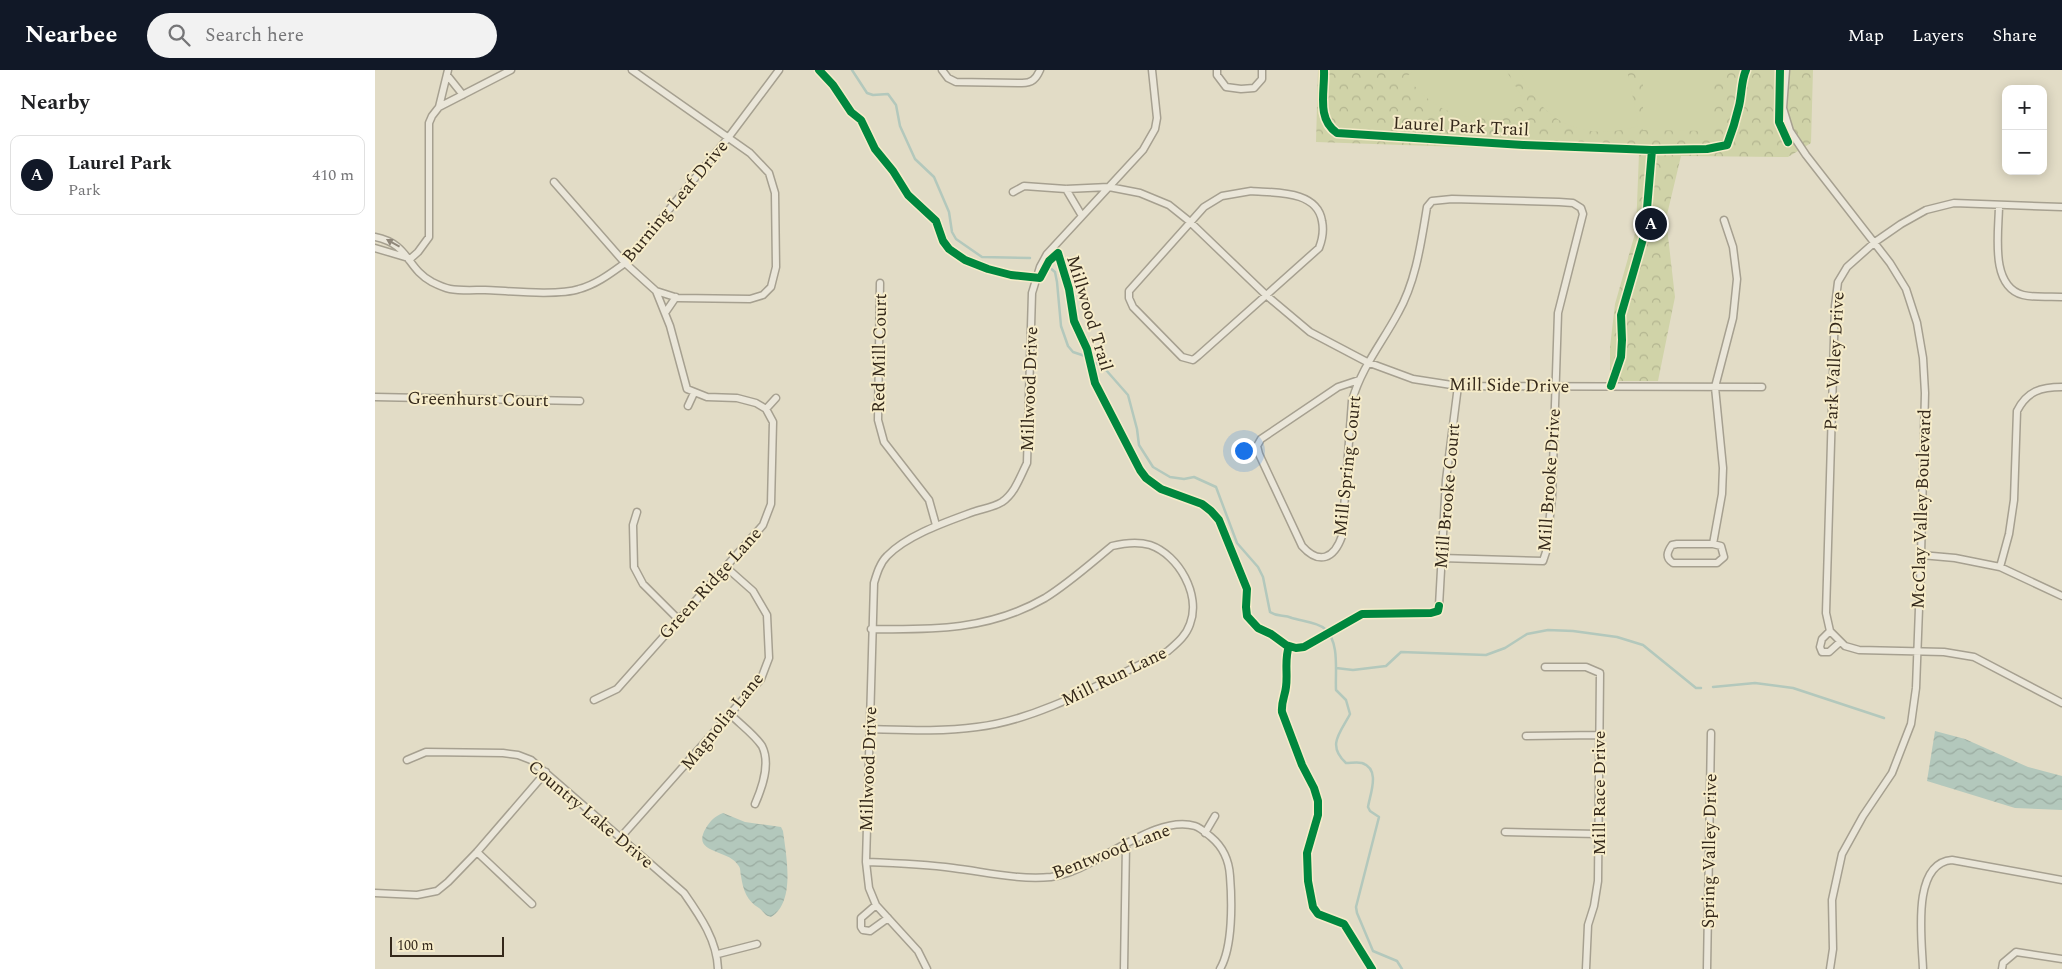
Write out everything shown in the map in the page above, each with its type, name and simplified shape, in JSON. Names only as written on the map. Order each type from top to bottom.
[{"type":"street","points":[[407,258],[418,252],[429,237],[429,123],[432,116],[439,107],[511,70]]},
{"type":"street","points":[[632,70],[749,153],[769,173],[775,193],[775,267],[771,287],[763,295],[750,298],[675,297],[656,291]]},
{"type":"street","name":"Burning Leaf Drive","points":[[375,237],[398,246],[403,250],[407,258],[432,282],[451,289],[548,292],[578,290],[606,278],[625,262],[728,138],[779,70]]},
{"type":"street","points":[[942,70],[948,78],[956,82],[1022,83],[1029,83],[1037,77],[1040,70]]},
{"type":"street","name":"Millwood Drive","points":[[927,969],[918,951],[876,905],[869,888],[866,862],[871,629],[874,583],[879,566],[887,556],[900,546],[936,525],[1001,502],[1011,493],[1018,482],[1027,463],[1032,293],[1040,267],[1047,254],[1143,150],[1155,129],[1157,118],[1152,70]]},
{"type":"street","points":[[1217,70],[1217,75],[1226,87],[1241,89],[1254,88],[1262,79],[1262,70]]},
{"type":"street","name":"McClay Valley Boulevard","points":[[1785,70],[1783,108],[1791,131],[1806,155],[1875,242],[1906,289],[1917,323],[1923,358],[1925,393],[1916,688],[1911,724],[1892,773],[1852,833],[1842,854],[1835,879],[1832,900],[1833,949],[1830,969]]},
{"type":"street","points":[[447,72],[463,94]]},
{"type":"street","points":[[439,107],[447,72]]},
{"type":"street","points":[[555,182],[625,262],[656,291],[665,313],[687,389],[707,397],[737,398],[756,403],[765,409],[776,398]]},
{"type":"street","name":"Mill Side Drive","points":[[1013,192],[1024,186],[1109,187],[1147,196],[1169,205],[1189,221],[1267,296],[1309,332],[1367,362],[1413,379],[1458,386],[1762,387]]},
{"type":"street","points":[[1067,188],[1081,216]]},
{"type":"street","points":[[1251,192],[1292,194],[1311,202],[1321,214],[1324,230],[1319,248],[1193,360],[1181,357],[1133,307],[1129,298],[1129,291],[1189,221],[1204,206],[1221,196],[1251,192]]},
{"type":"street","name":"Mill Spring Court","points":[[1359,380],[1338,387],[1261,439],[1257,446],[1302,546],[1312,555],[1319,557],[1325,558],[1333,553],[1342,536],[1352,401],[1367,362],[1399,313],[1407,294],[1420,251],[1427,206],[1432,201],[1452,199],[1573,203],[1581,208],[1583,214],[1558,313],[1556,387]]},
{"type":"street","name":"Park Valley Drive","points":[[1840,642],[1829,652],[1823,652],[1820,647],[1821,639],[1830,631],[1826,604],[1836,294],[1838,282],[1847,267],[1875,242],[1926,210],[1954,203],[2062,206]]},
{"type":"street","points":[[1999,204],[1998,263],[2001,275],[2009,287],[2025,296],[2062,296]]},
{"type":"street","points":[[1713,544],[1722,494],[1723,468],[1715,387],[1733,318],[1737,279],[1733,247],[1724,220]]},
{"type":"street","name":"Burning Leaf Drive","points":[[375,248],[407,258]]},
{"type":"street","name":"Red Mill Court","points":[[880,284],[878,420],[884,442],[929,500],[936,525]]},
{"type":"street","points":[[665,313],[675,297]]},
{"type":"street","name":"Mill Brooke Court","points":[[1439,606],[1446,480],[1458,386]]},
{"type":"street","name":"Mill Brooke Drive","points":[[1441,558],[1543,561],[1546,552],[1552,497],[1556,387]]},
{"type":"street","points":[[2000,567],[2009,534],[2014,500],[2017,411],[2022,402],[2033,392],[2045,387],[2062,387]]},
{"type":"street","points":[[688,406],[694,393]]},
{"type":"street","name":"Greenhurst Court","points":[[375,397],[581,401]]},
{"type":"street","name":"Green Ridge Lane","points":[[594,700],[617,689],[678,618],[727,568],[763,525],[771,504],[773,422],[765,409]]},
{"type":"street","points":[[637,512],[633,525],[634,567],[643,584],[678,618]]},
{"type":"street","name":"Mill Run Lane","points":[[870,728],[931,731],[978,727],[1016,718],[1055,704],[1168,651],[1182,639],[1191,624],[1192,598],[1187,581],[1179,566],[1169,554],[1151,545],[1137,542],[1123,543],[1112,546],[1045,598],[993,620],[961,627],[917,630],[871,629]]},
{"type":"street","points":[[1713,544],[1721,546],[1724,554],[1721,561],[1717,563],[1673,563],[1668,558],[1672,545],[1713,544]]},
{"type":"street","points":[[1921,555],[1955,558],[2000,567],[2062,596]]},
{"type":"street","name":"Magnolia Lane","points":[[620,838],[761,679],[769,658],[767,615],[753,591],[727,568]]},
{"type":"street","points":[[1830,631],[1845,646],[1859,650],[1944,652],[1973,656],[2062,703]]},
{"type":"street","name":"Mill Race Drive","points":[[1545,667],[1586,667],[1600,673],[1598,891],[1588,925],[1586,969]]},
{"type":"street","points":[[731,715],[761,745],[765,757],[763,784],[755,804]]},
{"type":"street","name":"Spring Valley Drive","points":[[1707,969],[1711,733]]},
{"type":"street","points":[[1526,736],[1599,735]]},
{"type":"street","name":"Country Lake Drive","points":[[407,760],[427,752],[503,753],[518,755],[531,760],[684,893],[701,917],[717,954],[718,969]]},
{"type":"street","points":[[375,893],[417,895],[437,891],[477,852],[546,772]]},
{"type":"street","points":[[1205,833],[1215,816]]},
{"type":"street","name":"Bentwood Lane","points":[[866,862],[952,867],[1026,878],[1044,877],[1087,865],[1154,831],[1170,826],[1197,826],[1223,849],[1228,861],[1230,877],[1229,937],[1227,958],[1220,969]]},
{"type":"street","points":[[1505,832],[1598,834]]},
{"type":"street","points":[[1124,969],[1126,844]]},
{"type":"street","points":[[477,852],[532,904]]},
{"type":"street","points":[[1923,969],[1921,908],[1923,896],[1932,871],[1944,860],[1959,860],[2062,880]]},
{"type":"street","points":[[876,905],[861,918],[863,930],[869,931],[888,918]]},
{"type":"street","points":[[717,954],[757,944]]},
{"type":"street","points":[[2002,969],[2003,963],[2016,952],[2062,958]]},
{"type":"green space","points":[[1318,70],[1813,70],[1811,143],[1788,157],[1681,156],[1666,219],[1675,297],[1658,381],[1610,381],[1610,347],[1615,304],[1636,230],[1639,153],[1316,142]]},
{"type":"green space","points":[[1415,70],[1506,70],[1526,104],[1486,117],[1460,115],[1436,104],[1415,87],[1407,76]]},
{"type":"green space","points":[[1520,70],[1627,70],[1639,126],[1600,132],[1583,130],[1567,124],[1553,116],[1540,104],[1529,89]]},
{"type":"green space","points":[[1643,70],[1711,70],[1711,131],[1643,130]]},
{"type":"water","points":[[1935,731],[1965,739],[2028,767],[2062,776],[2062,810],[2015,808],[1927,781]]},
{"type":"water","points":[[723,813],[745,822],[781,827],[783,831],[788,877],[787,890],[779,910],[771,917],[751,902],[746,895],[740,867],[727,856],[707,847],[703,842],[702,836],[708,825],[715,817]]},
{"type":"waterway","points":[[852,70],[867,93],[873,95],[888,94],[896,105],[900,126],[915,159],[934,177],[949,212],[952,232],[956,239],[982,257],[1030,258]]},
{"type":"waterway","points":[[1049,267],[1055,272],[1061,326],[1068,346],[1073,352],[1085,356],[1106,370],[1128,395],[1139,445],[1153,467],[1170,477],[1184,479],[1194,477],[1216,487],[1237,543],[1258,567],[1263,577],[1270,612],[1318,625],[1330,635],[1335,649],[1336,690],[1346,700],[1350,714],[1337,738],[1337,750],[1346,763],[1362,763],[1368,766],[1373,776],[1368,807],[1370,811],[1379,817],[1356,907],[1357,913],[1373,951],[1397,961],[1402,969]]},
{"type":"waterway","points":[[1336,668],[1353,670],[1386,666],[1401,652],[1486,655],[1505,648],[1527,634],[1548,630],[1573,631],[1617,637],[1643,645],[1696,688],[1701,688]]},
{"type":"waterway","points":[[1713,687],[1755,683],[1793,688],[1884,718]]},
{"type":"cycle path","name":"Millwood Trail","points":[[819,70],[833,85],[851,112],[861,120],[875,149],[893,171],[908,195],[936,221],[943,241],[949,249],[965,260],[988,269],[1011,275],[1040,278],[1049,261],[1058,253],[1069,289],[1074,321],[1087,349],[1095,383],[1140,470],[1146,478],[1161,489],[1202,504],[1219,520],[1247,589],[1247,616],[1258,628],[1271,634],[1286,645],[1296,648],[1304,647],[1362,614],[1431,613],[1438,611],[1439,606]]},
{"type":"cycle path","name":"Laurel Park Trail","points":[[1324,70],[1324,112],[1330,127],[1337,133],[1523,145],[1652,150],[1707,149],[1727,145],[1738,111],[1746,70]]},
{"type":"cycle path","points":[[1780,70],[1779,122],[1788,142]]},
{"type":"cycle path","points":[[1611,386],[1621,357],[1621,315],[1645,232],[1652,150]]},
{"type":"cycle path","points":[[1289,646],[1282,712],[1318,801],[1318,815],[1307,853],[1308,881],[1313,907],[1318,914],[1344,924],[1372,969]]},
{"type":"place","name":"Laurel Park","points":[[1651,224]]}]
